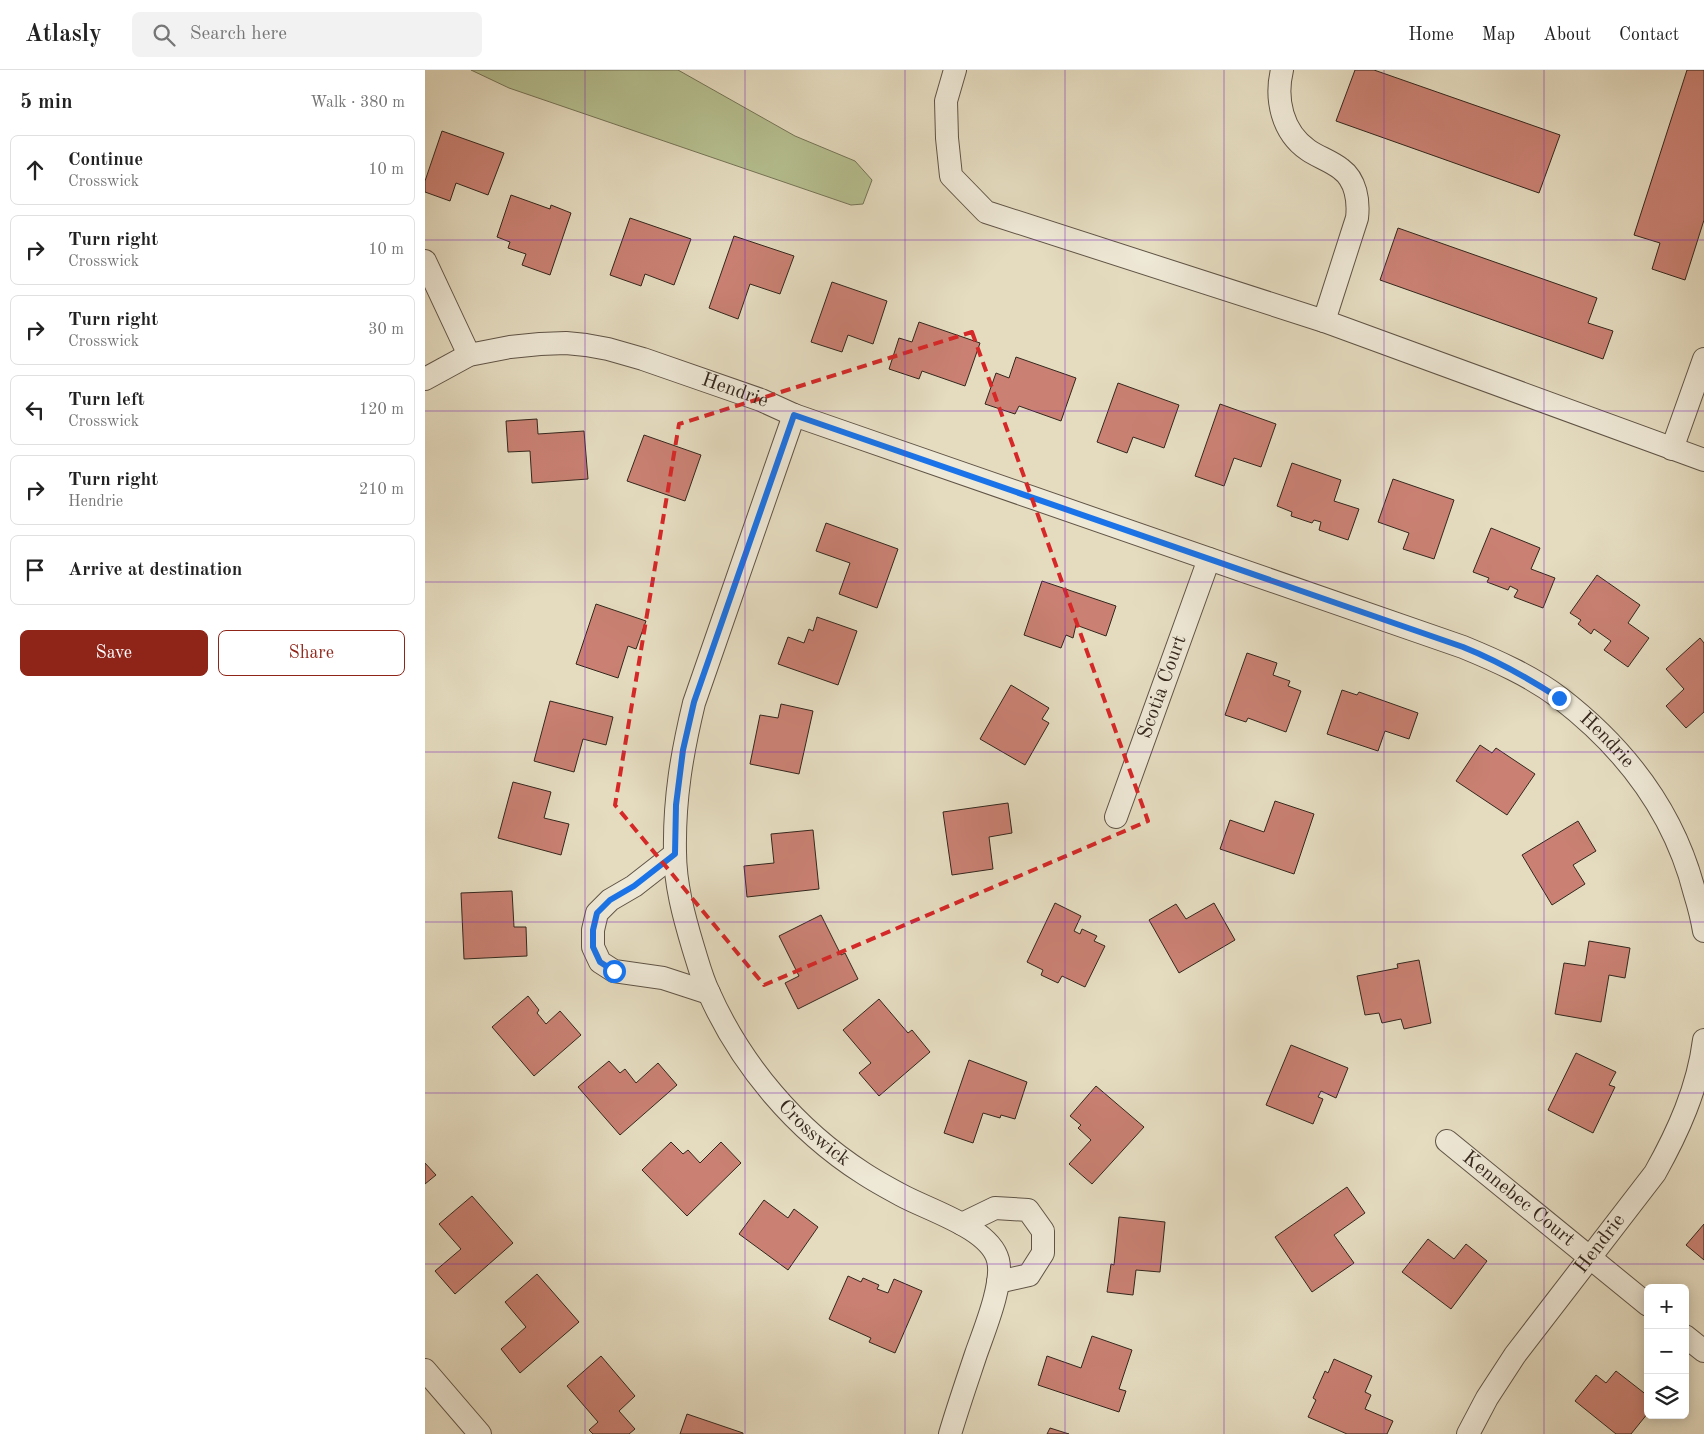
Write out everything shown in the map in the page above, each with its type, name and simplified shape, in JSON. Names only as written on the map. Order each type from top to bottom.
[{"type":"street","points":[[955,70],[946,101],[951,176],[986,212],[1325,321],[1672,450],[1704,460]]},
{"type":"street","points":[[1281,70],[1280,110],[1285,124],[1297,141],[1342,170],[1351,180],[1359,206],[1325,321]]},
{"type":"street","points":[[425,262],[469,355]]},
{"type":"street","name":"Hendrie","points":[[425,379],[469,355],[510,347],[566,343],[608,349],[643,359],[761,400],[794,415],[1494,659],[1523,674],[1559,698],[1601,732],[1637,774],[1665,815],[1678,842],[1690,872],[1704,931]]},
{"type":"street","points":[[1672,450],[1704,359]]},
{"type":"street","name":"Crosswick","points":[[794,415],[694,702],[683,750],[676,805],[675,854],[679,889],[685,921],[709,993],[738,1047],[762,1081],[809,1131],[835,1153],[863,1173],[916,1204],[962,1224],[985,1238],[998,1260],[998,1282],[991,1311],[949,1434]]},
{"type":"street","name":"Scotia Court","points":[[1116,817],[1209,559]]},
{"type":"street","points":[[675,854],[634,886],[610,900],[597,913],[593,930],[593,947],[600,962],[614,971],[663,978],[709,993]]},
{"type":"street","name":"Hendrie","points":[[1468,1434],[1487,1398],[1515,1355],[1655,1174],[1666,1155],[1687,1106],[1697,1076],[1704,1040]]},
{"type":"street","name":"Kennebec Court","points":[[1447,1141],[1644,1302]]},
{"type":"street","points":[[962,1224],[995,1208],[1028,1210],[1043,1231],[1043,1253],[1029,1275],[998,1282]]},
{"type":"street","points":[[1689,1339],[1704,1352]]},
{"type":"street","points":[[425,1370],[480,1434]]},
{"type":"highlighted area","points":[[972,332],[1148,821],[764,985],[615,805],[679,424]]},
{"type":"green space","points":[[471,70],[678,70],[795,136],[855,161],[872,180],[863,204],[851,205],[509,88]]},
{"type":"building","points":[[1355,70],[1374,70],[1560,135],[1539,193],[1336,121]]},
{"type":"building","points":[[1687,70],[1704,70],[1704,220],[1685,280],[1652,269],[1660,243],[1634,235]]},
{"type":"building","points":[[442,131],[504,153],[488,195],[456,183],[450,201],[425,192],[425,181]]},
{"type":"building","points":[[511,195],[550,209],[551,205],[571,213],[550,275],[522,265],[526,254],[508,248],[510,242],[497,237]]},
{"type":"building","points":[[630,218],[691,239],[674,285],[645,274],[641,286],[610,275]]},
{"type":"building","points":[[1398,228],[1597,298],[1588,323],[1613,331],[1603,359],[1380,280]]},
{"type":"building","points":[[734,236],[794,256],[780,294],[750,284],[738,319],[709,308]]},
{"type":"building","points":[[832,282],[887,301],[873,344],[848,335],[842,352],[811,342]]},
{"type":"building","points":[[919,322],[980,343],[965,386],[922,371],[919,379],[889,369],[899,338],[912,342]]},
{"type":"building","points":[[1016,357],[1076,378],[1061,421],[1019,406],[1015,414],[985,404],[996,373],[1009,378]]},
{"type":"building","points":[[1118,383],[1179,405],[1164,448],[1133,437],[1127,453],[1097,442]]},
{"type":"building","points":[[1220,404],[1276,424],[1261,467],[1234,458],[1224,486],[1195,476]]},
{"type":"building","points":[[537,419],[538,434],[584,431],[588,479],[532,483],[530,451],[508,452],[506,421]]},
{"type":"building","points":[[644,435],[701,455],[685,501],[627,481]]},
{"type":"building","points":[[1292,463],[1341,480],[1334,501],[1359,509],[1348,540],[1319,530],[1321,522],[1314,520],[1312,523],[1291,516],[1292,512],[1277,506]]},
{"type":"building","points":[[1393,479],[1454,500],[1434,559],[1403,549],[1409,533],[1378,522]]},
{"type":"building","points":[[826,523],[898,549],[877,608],[839,594],[850,563],[816,551]]},
{"type":"building","points":[[1491,528],[1540,548],[1531,569],[1555,578],[1543,608],[1514,597],[1518,590],[1510,586],[1508,590],[1487,582],[1489,578],[1473,572]]},
{"type":"building","points":[[1597,575],[1640,605],[1628,623],[1649,638],[1628,667],[1604,650],[1611,641],[1594,629],[1591,634],[1578,624],[1581,620],[1570,613]]},
{"type":"building","points":[[1042,581],[1116,606],[1106,636],[1076,625],[1073,638],[1066,635],[1061,648],[1024,635]]},
{"type":"building","points":[[596,604],[646,621],[636,649],[628,646],[618,678],[576,664]]},
{"type":"building","points":[[817,617],[857,631],[838,685],[778,664],[788,637],[804,643],[809,629],[813,631]]},
{"type":"building","points":[[1700,638],[1704,643],[1704,712],[1686,728],[1666,706],[1684,689],[1666,669]]},
{"type":"building","points":[[1247,653],[1277,663],[1273,675],[1290,681],[1288,686],[1301,691],[1286,732],[1248,718],[1246,722],[1225,715]]},
{"type":"building","points":[[1011,685],[1049,708],[1042,719],[1049,723],[1025,765],[980,739]]},
{"type":"building","points":[[1342,690],[1357,695],[1359,692],[1418,713],[1409,739],[1385,731],[1378,751],[1327,734]]},
{"type":"building","points":[[550,701],[613,717],[606,745],[583,739],[574,772],[534,761]]},
{"type":"building","points":[[781,704],[813,711],[799,774],[750,764],[760,715],[778,718]]},
{"type":"building","points":[[1480,745],[1492,753],[1496,748],[1535,774],[1507,815],[1456,781]]},
{"type":"building","points":[[513,782],[551,792],[544,818],[569,824],[561,855],[498,838]]},
{"type":"building","points":[[1275,801],[1314,814],[1294,874],[1220,849],[1230,820],[1264,832]]},
{"type":"building","points":[[1008,803],[1012,833],[989,837],[993,869],[952,875],[943,812]]},
{"type":"building","points":[[1578,821],[1596,851],[1573,865],[1585,884],[1552,905],[1522,855]]},
{"type":"building","points":[[813,830],[819,889],[747,897],[744,866],[774,863],[771,834]]},
{"type":"building","points":[[512,891],[514,927],[526,927],[527,956],[464,959],[461,893]]},
{"type":"building","points":[[1055,903],[1081,916],[1074,931],[1080,934],[1082,929],[1097,936],[1094,941],[1105,946],[1085,987],[1062,976],[1058,983],[1041,975],[1043,970],[1027,962]]},
{"type":"building","points":[[1214,903],[1235,940],[1179,973],[1149,920],[1176,904],[1186,919]]},
{"type":"building","points":[[821,915],[841,955],[845,953],[858,979],[798,1009],[785,983],[799,976],[779,936]]},
{"type":"building","points":[[1589,941],[1630,948],[1625,978],[1609,975],[1601,1022],[1555,1014],[1564,963],[1585,966]]},
{"type":"building","points":[[1419,960],[1431,1023],[1404,1029],[1401,1019],[1382,1023],[1379,1013],[1365,1015],[1357,976],[1398,968],[1397,964]]},
{"type":"building","points":[[528,996],[539,1010],[537,1013],[546,1024],[560,1011],[581,1035],[534,1076],[492,1027]]},
{"type":"building","points":[[879,999],[908,1033],[912,1030],[930,1052],[879,1096],[859,1073],[871,1063],[843,1030]]},
{"type":"building","points":[[1291,1045],[1348,1068],[1336,1098],[1321,1091],[1318,1097],[1323,1099],[1313,1124],[1266,1105]]},
{"type":"building","points":[[1576,1053],[1616,1072],[1609,1085],[1615,1087],[1593,1133],[1548,1110]]},
{"type":"building","points":[[969,1060],[1027,1082],[1015,1119],[1001,1115],[1000,1118],[983,1113],[973,1143],[944,1133]]},
{"type":"building","points":[[609,1061],[620,1073],[625,1069],[636,1083],[658,1063],[677,1085],[620,1135],[578,1087]]},
{"type":"building","points":[[1096,1086],[1144,1127],[1092,1184],[1069,1164],[1091,1140],[1078,1128],[1081,1125],[1070,1116]]},
{"type":"building","points":[[671,1142],[683,1154],[688,1150],[700,1163],[721,1142],[741,1163],[687,1216],[642,1170]]},
{"type":"building","points":[[425,1163],[436,1175],[425,1184]]},
{"type":"building","points":[[1347,1187],[1365,1213],[1334,1235],[1354,1263],[1312,1292],[1275,1237]]},
{"type":"building","points":[[472,1196],[513,1243],[455,1294],[435,1271],[461,1249],[439,1224]]},
{"type":"building","points":[[764,1200],[788,1218],[794,1209],[818,1227],[788,1270],[739,1234]]},
{"type":"building","points":[[1119,1217],[1165,1222],[1160,1272],[1136,1270],[1133,1295],[1107,1292],[1111,1264],[1114,1265]]},
{"type":"building","points":[[1704,1224],[1704,1260],[1686,1245]]},
{"type":"building","points":[[1428,1239],[1454,1259],[1466,1244],[1487,1261],[1451,1309],[1402,1272]]},
{"type":"building","points":[[537,1274],[579,1322],[520,1373],[501,1349],[526,1327],[505,1302]]},
{"type":"building","points":[[848,1276],[861,1282],[863,1278],[879,1285],[877,1289],[888,1293],[894,1279],[922,1291],[895,1353],[869,1342],[871,1338],[829,1319]]},
{"type":"building","points":[[1092,1336],[1132,1350],[1119,1389],[1126,1391],[1119,1412],[1038,1385],[1047,1356],[1081,1368]]},
{"type":"building","points":[[601,1356],[635,1396],[619,1411],[635,1429],[629,1434],[593,1434],[589,1430],[598,1422],[567,1386]]},
{"type":"building","points":[[1334,1359],[1372,1376],[1365,1392],[1371,1395],[1365,1409],[1393,1421],[1387,1434],[1347,1434],[1308,1417],[1316,1400],[1313,1398],[1325,1371],[1328,1373]]},
{"type":"building","points":[[1616,1371],[1644,1393],[1644,1418],[1631,1434],[1616,1434],[1575,1401],[1596,1375],[1606,1383]]},
{"type":"building","points":[[687,1414],[743,1433],[743,1434],[680,1434]]},
{"type":"building","points":[[1050,1428],[1069,1434],[1047,1434]]},
{"type":"route","points":[[614,971],[600,962],[593,947],[593,930],[597,913],[610,900],[634,886],[675,854],[676,805],[683,750],[694,702],[794,415],[1463,647],[1494,659],[1523,674],[1559,698]]}]
